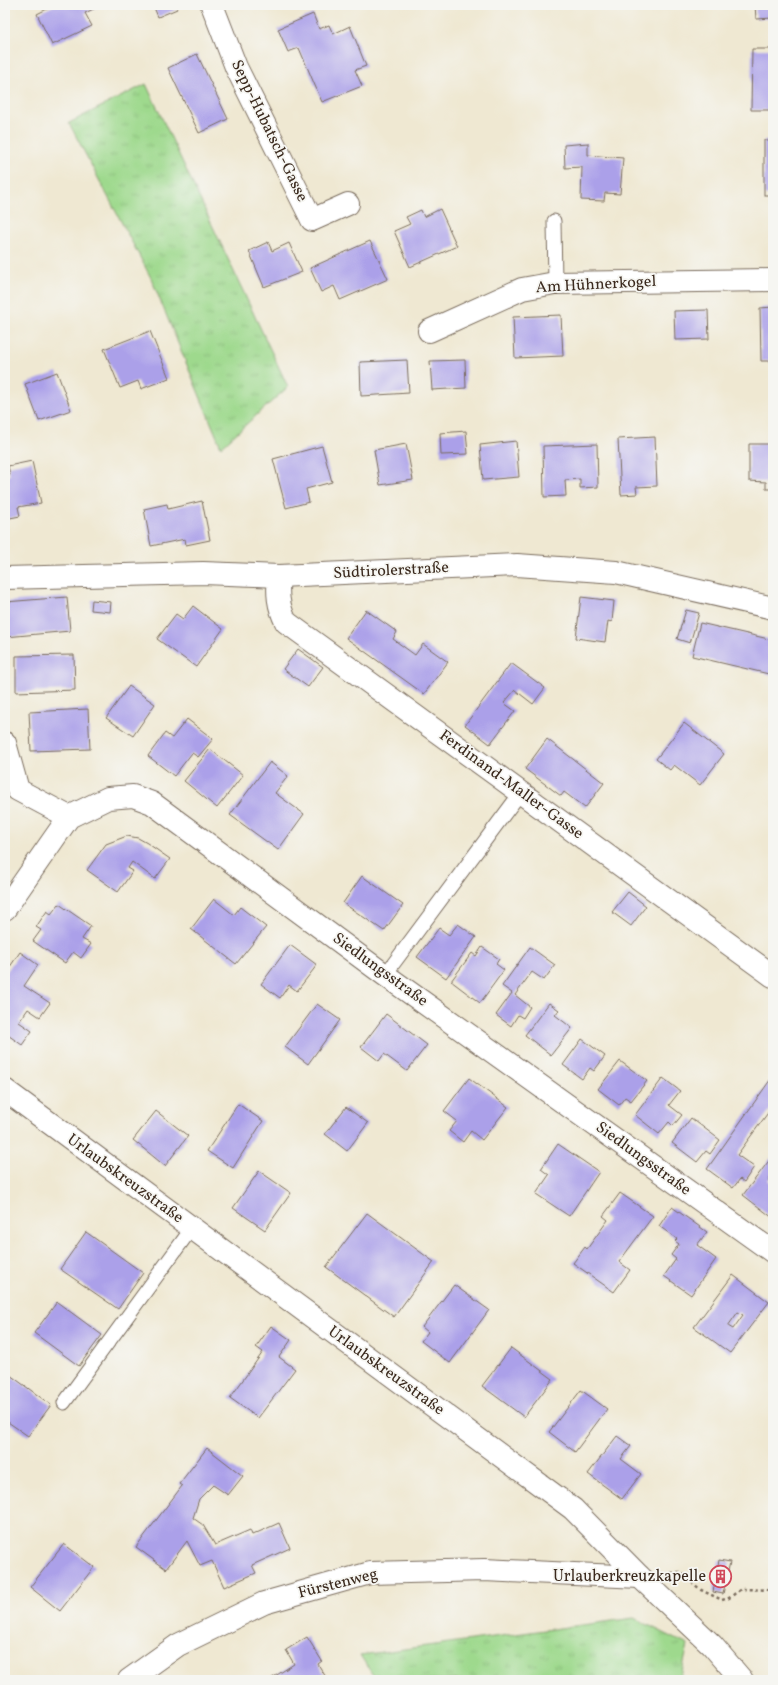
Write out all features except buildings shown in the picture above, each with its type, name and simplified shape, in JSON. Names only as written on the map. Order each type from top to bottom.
[{"type":"street","name":"Sepp-Hubatsch-Gasse","points":[[212,5],[236,66],[312,220],[348,204]]},
{"type":"street","name":"Am Hühnerkogel","points":[[428,331],[522,289],[555,283],[773,280]]},
{"type":"street","name":"Südtirolerstraße","points":[[5,578],[203,573],[278,576],[517,565],[616,572],[773,608]]},
{"type":"street","name":"Ferdinand-Maller-Gasse","points":[[278,576],[277,591],[280,609],[286,622],[773,976]]},
{"type":"street","points":[[5,743],[18,790],[69,817]]},
{"type":"street","name":"Siedlungsstraße","points":[[5,909],[69,817],[108,798],[133,796],[152,803],[385,975],[773,1252]]},
{"type":"street","name":"Urlaubskreuzstraße","points":[[5,1090],[573,1509],[640,1577],[712,1645],[742,1680]]},
{"type":"street","name":"Fürstenweg","points":[[129,1680],[178,1645],[264,1603],[370,1573],[484,1570],[640,1577]]},
{"type":"street","points":[[712,1645],[728,1673],[729,1680]]},
{"type":"lane","points":[[554,221],[555,283]]},
{"type":"lane","points":[[385,975],[521,792]]},
{"type":"lane","points":[[64,1403],[192,1228]]},
{"type":"path","points":[[640,1577],[680,1572],[701,1590],[722,1600],[729,1598],[741,1589],[773,1590]]},
{"type":"green space","points":[[146,84],[288,387],[221,447],[151,278],[69,123]]},
{"type":"green space","points":[[634,1618],[688,1645],[680,1680],[376,1680],[360,1655]]},
{"type":"place","name":"Urlauberkreuzkapelle","points":[[721,1577]]}]
